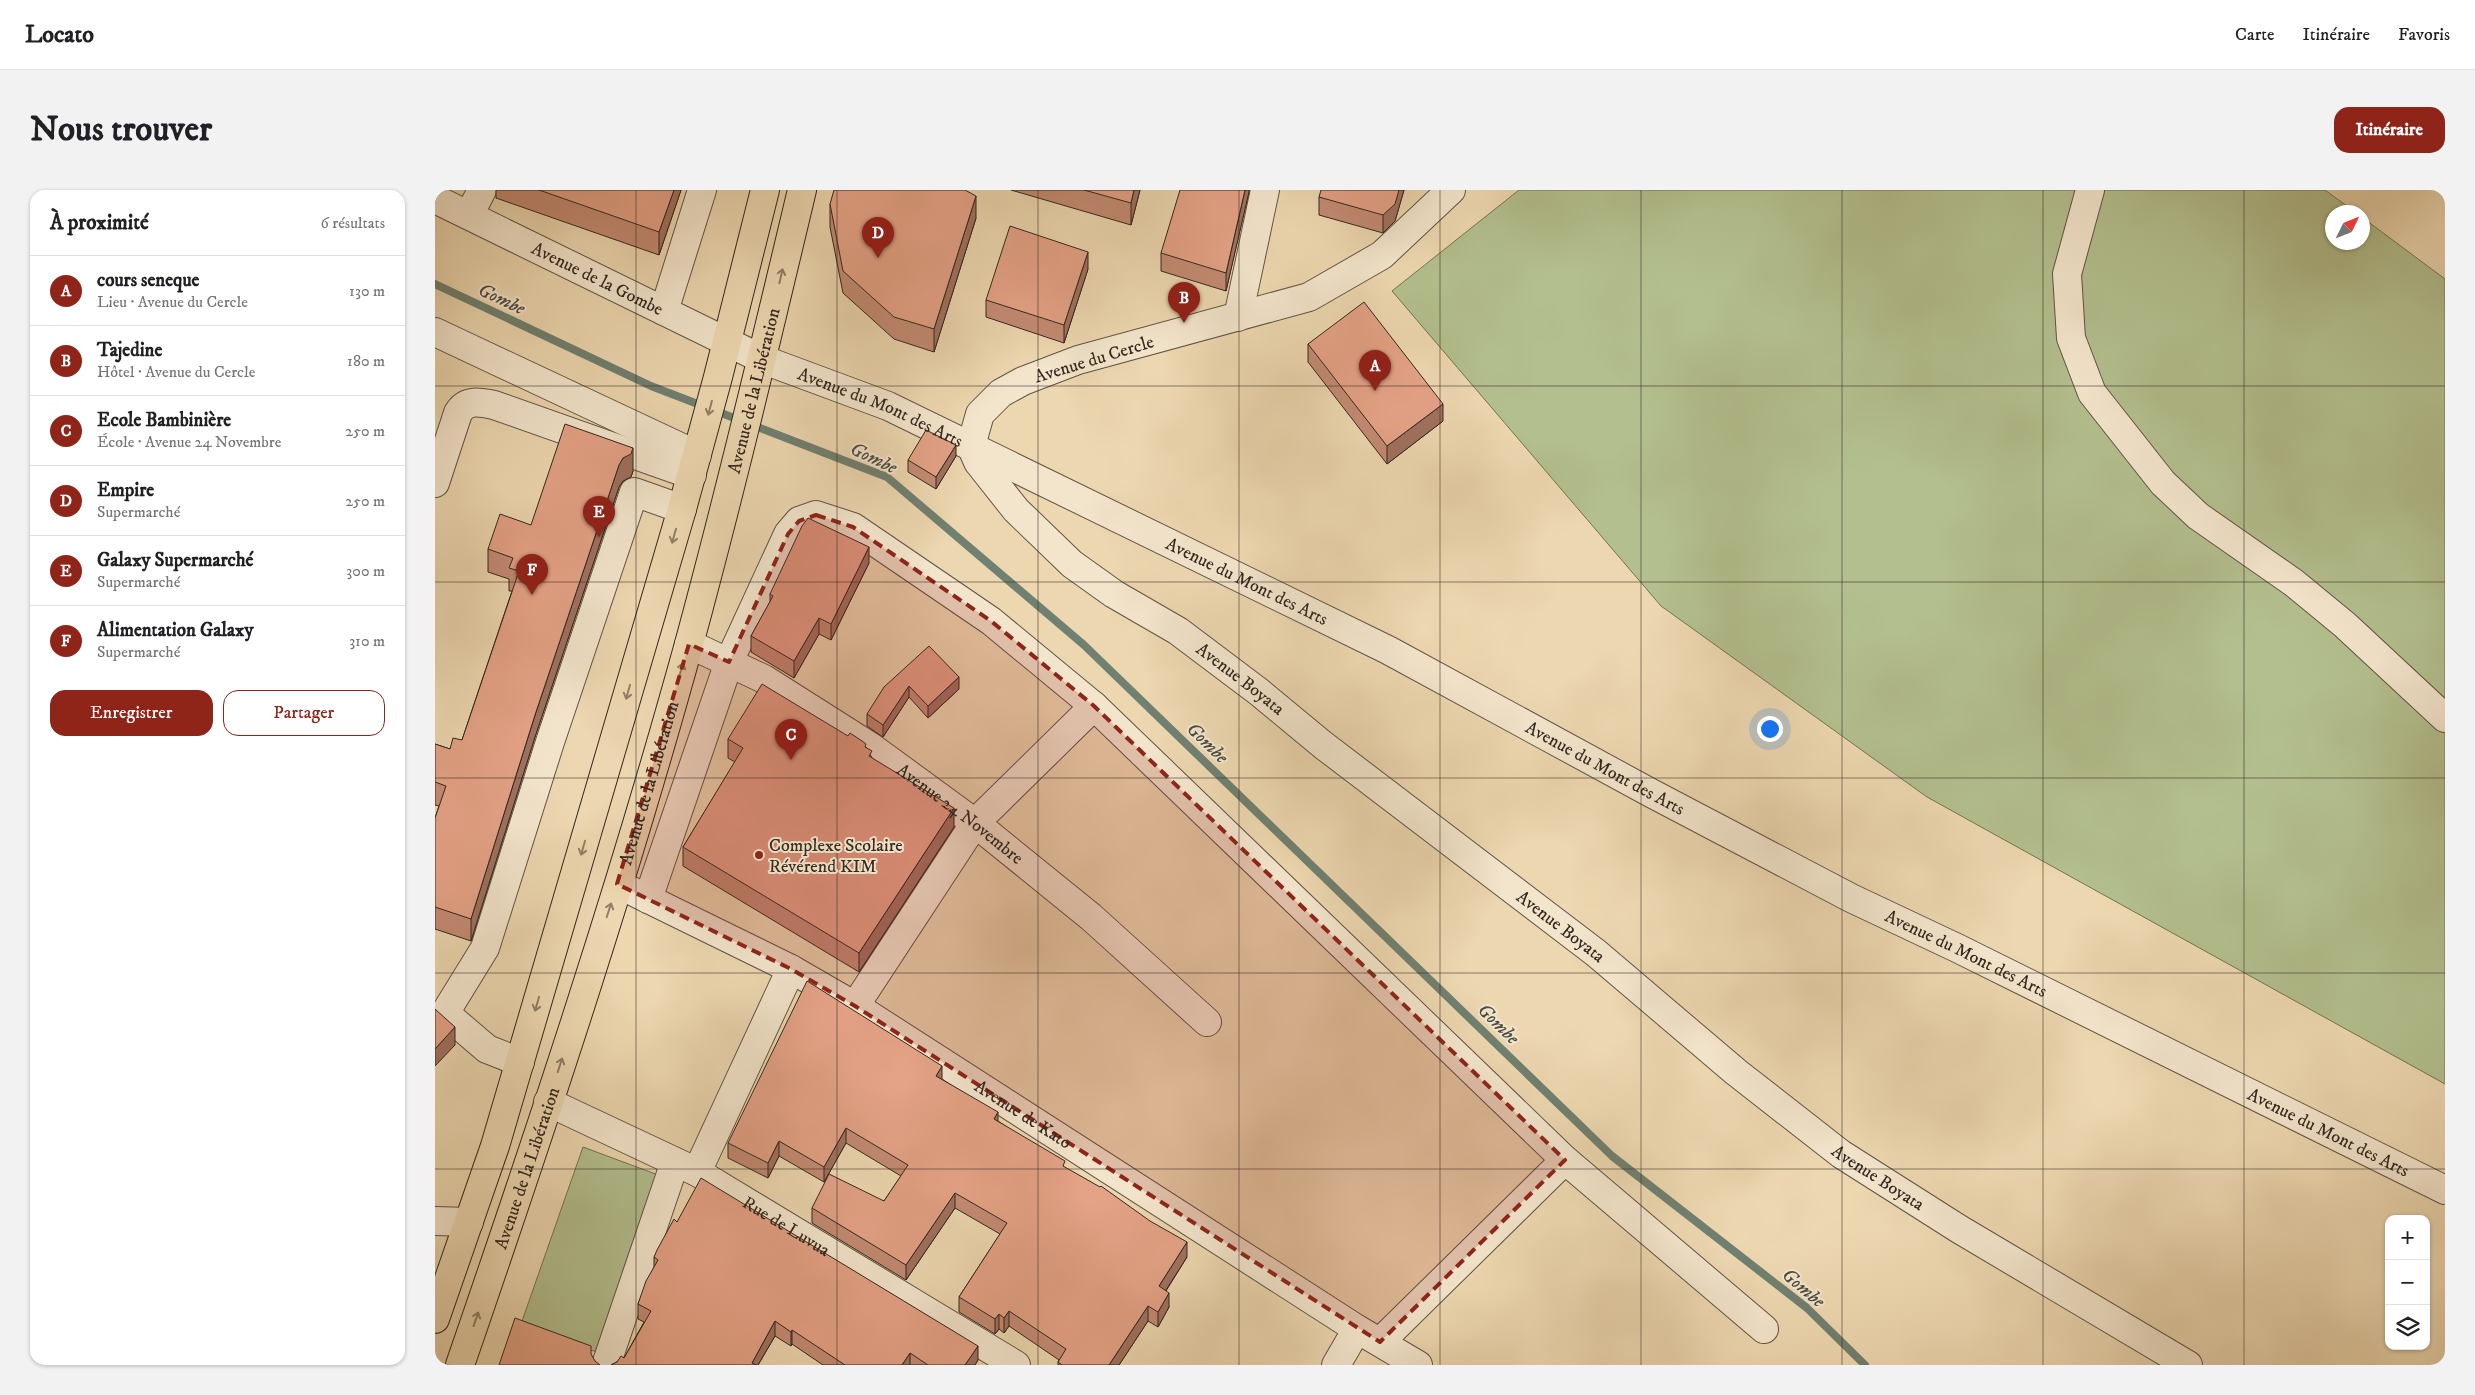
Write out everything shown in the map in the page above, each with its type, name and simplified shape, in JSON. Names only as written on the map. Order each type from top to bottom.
[{"type":"main road","name":"Avenue de la Libération","points":[[435,1319],[495,1146],[682,509],[718,377],[765,190]]},
{"type":"main road","name":"Avenue de la Libération","points":[[460,1365],[548,1102],[617,884],[689,644],[802,190]]},
{"type":"street","points":[[469,215],[482,190]]},
{"type":"street","points":[[664,311],[702,190]]},
{"type":"street","points":[[1238,317],[1265,190]]},
{"type":"street","name":"Avenue du Cercle","points":[[971,446],[980,414],[1001,393],[1023,381],[1078,360],[1309,297],[1382,255],[1451,190]]},
{"type":"street","points":[[2089,190],[2067,274],[2071,338],[2092,392],[2163,483],[2198,516],[2293,583],[2338,619],[2445,718]]},
{"type":"street","name":"Avenue de la Gombe","points":[[435,199],[761,359]]},
{"type":"street","points":[[435,332],[697,456]]},
{"type":"street","name":"Avenue du Mont des Arts","points":[[761,359],[888,406],[1388,650],[1651,793],[1851,898],[1957,948],[2445,1190]]},
{"type":"street","points":[[435,483],[458,413],[462,407],[470,402],[494,406],[697,456]]},
{"type":"street","name":"Avenue Boyata","points":[[971,446],[977,462],[1015,510],[1072,564],[1114,594],[1178,631],[1259,692],[1330,750],[1596,953],[1728,1065],[1841,1154],[1959,1229],[2188,1365]]},
{"type":"street","points":[[520,1062],[487,1049],[445,1013],[485,948],[550,742],[634,492],[682,509]]},
{"type":"street","points":[[648,899],[729,662],[787,534],[799,521],[816,515],[853,527],[983,616],[1094,706],[1565,1160],[1764,1329]]},
{"type":"street","name":"Avenue 24 Novembre","points":[[689,644],[765,679],[871,747],[975,823],[1091,917],[1207,1022]]},
{"type":"street","points":[[855,1006],[975,823],[1094,706]]},
{"type":"street","name":"Avenue de Kato","points":[[617,884],[791,969],[855,1006],[1369,1336],[1418,1365]]},
{"type":"street","points":[[606,1365],[686,1167],[791,969]]},
{"type":"street","name":"Rue de Luvua","points":[[548,1102],[686,1167],[1016,1365]]},
{"type":"street","points":[[1335,1365],[1565,1160]]},
{"type":"street","points":[[435,1221],[469,1222]]},
{"type":"highlighted area","points":[[816,515],[853,527],[991,621],[1094,706],[1565,1160],[1380,1342],[1357,1329],[855,1006],[791,969],[617,884],[689,644],[729,662],[788,534],[799,521]]},
{"type":"green space","points":[[1519,190],[2325,190],[2345,205],[2325,205],[2325,250],[2370,250],[2370,223],[2445,279],[2445,1084],[1927,797],[1661,606],[1392,291]]},
{"type":"green space","points":[[583,1147],[661,1176],[599,1353],[521,1324]]},
{"type":"building","points":[[539,190],[674,190],[659,232]]},
{"type":"building","points":[[834,190],[965,190],[976,196],[934,329],[894,317],[843,271],[830,204]]},
{"type":"building","points":[[1084,190],[1134,190],[1131,203]]},
{"type":"building","points":[[1180,190],[1245,190],[1226,273],[1161,253]]},
{"type":"building","points":[[1321,190],[1399,190],[1395,204],[1383,215],[1319,197]]},
{"type":"building","points":[[1010,226],[1088,252],[1064,325],[986,300]]},
{"type":"building","points":[[1364,302],[1443,404],[1387,446],[1308,344]]},
{"type":"building","points":[[565,424],[633,448],[631,454],[623,458],[619,465],[535,715],[471,919],[435,907],[435,818],[446,786],[435,782],[435,744],[450,749],[453,738],[462,740],[519,571],[509,568],[513,558],[488,549],[500,514],[531,525]]},
{"type":"building","points":[[926,430],[956,445],[936,477],[908,460]]},
{"type":"building","points":[[808,518],[869,547],[831,624],[819,618],[794,661],[751,636],[773,596],[770,594],[802,526]]},
{"type":"building","points":[[929,646],[959,677],[928,706],[909,686],[883,725],[867,714],[884,687]]},
{"type":"building","points":[[762,684],[848,736],[850,733],[866,744],[865,747],[872,751],[869,756],[954,808],[859,953],[683,847],[743,748],[728,739]]},
{"type":"building","points":[[807,981],[942,1066],[936,1076],[998,1112],[994,1119],[1065,1161],[1063,1166],[1101,1186],[1150,1221],[1187,1242],[1159,1286],[1169,1293],[1158,1312],[1148,1306],[1109,1365],[1062,1365],[1058,1362],[1066,1349],[1009,1311],[1004,1318],[999,1314],[995,1319],[959,1297],[1007,1223],[955,1193],[906,1265],[812,1208],[829,1174],[884,1201],[908,1165],[846,1128],[824,1167],[779,1141],[768,1163],[728,1143]]},
{"type":"building","points":[[435,1009],[455,1027],[435,1049]]},
{"type":"building","points":[[701,1178],[978,1346],[965,1365],[928,1365],[910,1353],[902,1365],[845,1365],[775,1321],[752,1363],[756,1365],[611,1365],[617,1362],[621,1356],[624,1358],[651,1311],[638,1304],[646,1281],[658,1260],[654,1257],[674,1219],[677,1222]]},
{"type":"building","points":[[515,1318],[591,1346],[591,1354],[600,1365],[499,1365]]},
{"type":"waterway","name":"Gombe","points":[[435,284],[651,386],[887,477],[1084,645],[1612,1156],[1807,1308],[1865,1365]]},
{"type":"place","name":"Empire","points":[[878,258]]},
{"type":"place","name":"Tajedine","points":[[1184,323]]},
{"type":"place","name":"cours seneque","points":[[1375,391]]},
{"type":"place","name":"Galaxy Supermarché","points":[[599,537]]},
{"type":"place","name":"Alimentation Galaxy","points":[[532,595]]},
{"type":"place","name":"Ecole Bambinière","points":[[791,760]]},
{"type":"place","name":"Complexe Scolaire Révérend KIM","points":[[759,855]]}]
